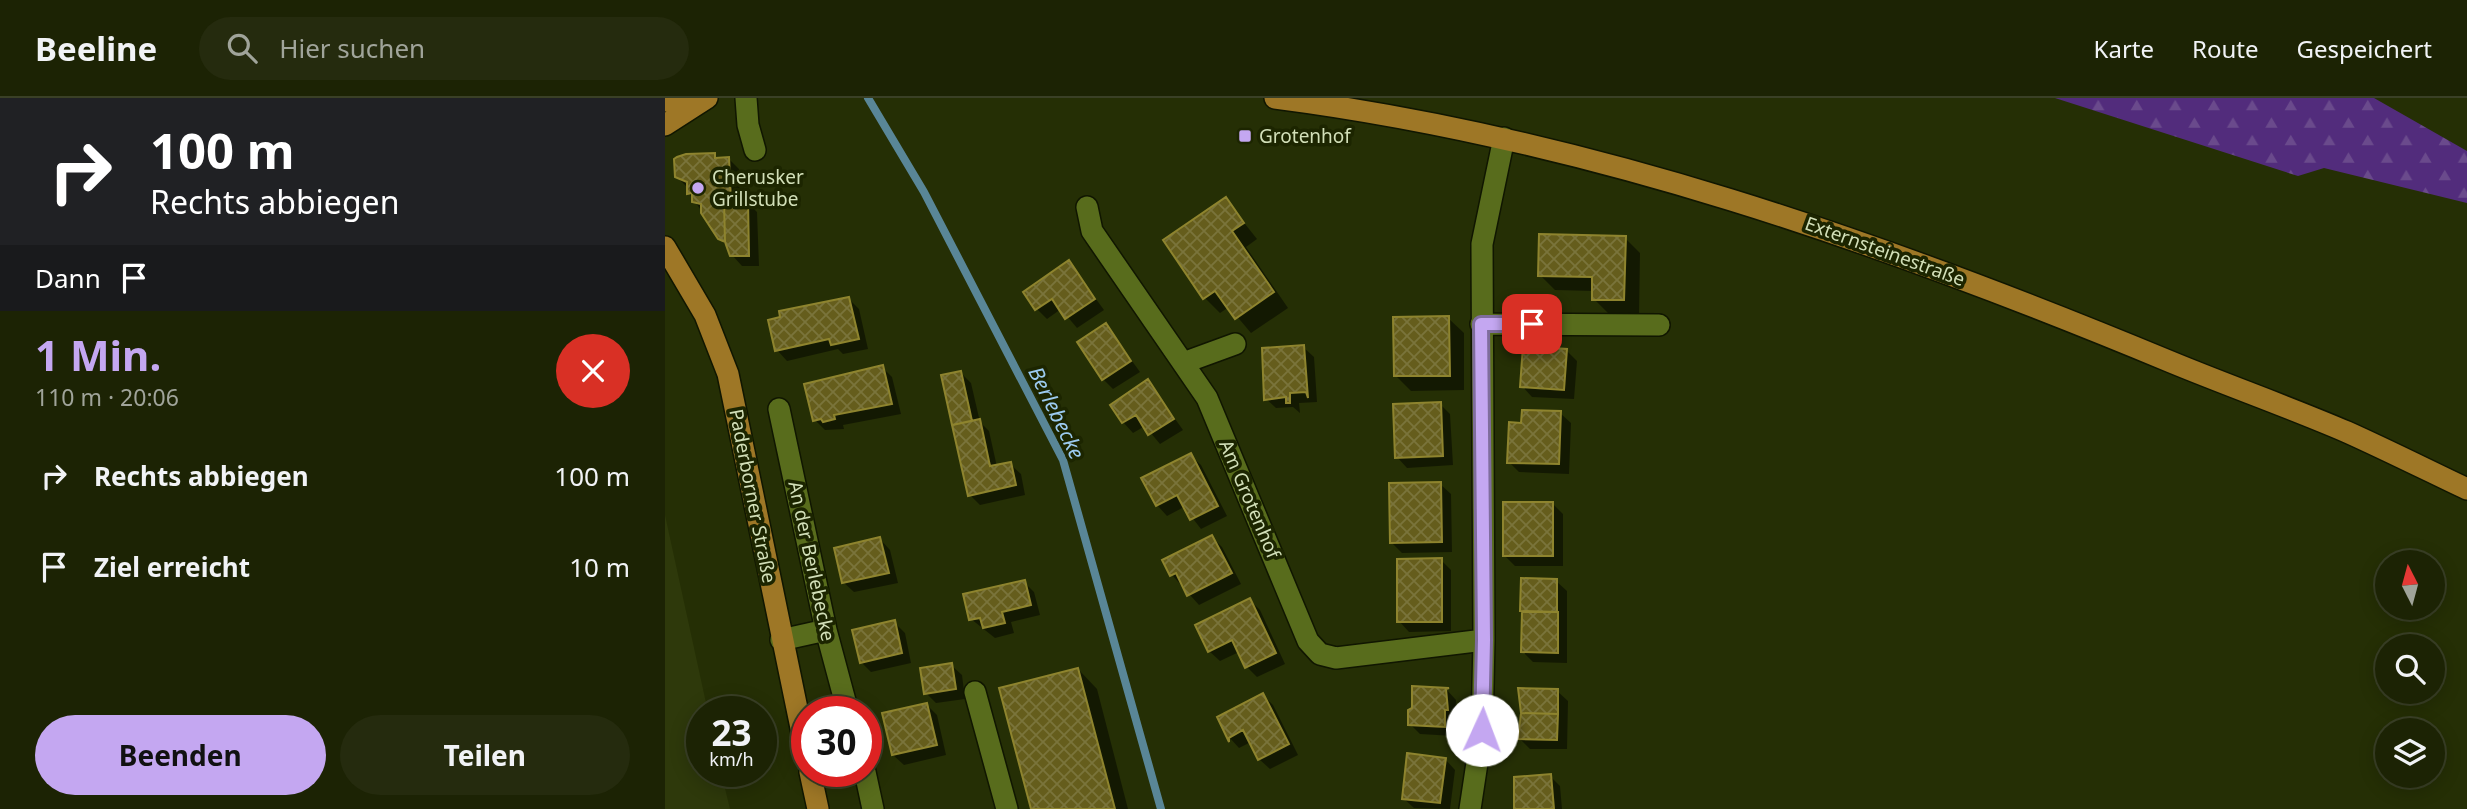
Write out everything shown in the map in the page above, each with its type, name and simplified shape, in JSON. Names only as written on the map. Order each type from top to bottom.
[{"type":"main road","points":[[665,102],[708,98]]},
{"type":"main road","points":[[665,125],[708,98]]},
{"type":"main road","name":"Externsteinestraße","points":[[1275,98],[1504,138],[1724,197],[1887,250],[2346,431],[2467,489]]},
{"type":"main road","name":"Paderborner Straße","points":[[665,247],[705,314],[728,374],[793,696]]},
{"type":"main road","points":[[813,787],[818,809]]},
{"type":"street","points":[[745,98],[748,125],[755,149]]},
{"type":"street","points":[[1470,809],[1482,730],[1484,640],[1482,244],[1504,138]]},
{"type":"street","name":"Am Grotenhof","points":[[1087,207],[1092,231],[1207,398],[1308,641],[1321,654],[1336,658],[1484,640]]},
{"type":"street","points":[[1481,324],[1659,325]]},
{"type":"street","points":[[1183,363],[1235,344]]},
{"type":"street","name":"An der Berlebecke","points":[[779,409],[826,630],[844,696]]},
{"type":"street","points":[[781,640],[826,630]]},
{"type":"street","points":[[975,692],[1007,809]]},
{"type":"street","points":[[868,787],[873,809]]},
{"type":"shaded area","points":[[665,515],[705,696],[686,696],[686,787],[725,787],[730,809],[665,809]]},
{"type":"green space","points":[[2055,98],[2374,98],[2467,151],[2467,203],[2324,168],[2298,176]]},
{"type":"building","points":[[715,153],[715,158],[729,157],[731,201],[724,201],[725,242],[718,239],[701,213],[701,204],[692,202],[692,193],[687,194],[687,182],[675,177],[674,159],[677,157]]},
{"type":"building","points":[[1226,197],[1244,223],[1232,231],[1274,292],[1235,319],[1215,291],[1203,299],[1163,240]]},
{"type":"building","points":[[748,200],[749,256],[730,256],[725,242],[724,201]]},
{"type":"building","points":[[1539,234],[1626,236],[1624,300],[1592,300],[1592,277],[1538,276]]},
{"type":"building","points":[[1069,260],[1095,299],[1065,319],[1052,299],[1035,310],[1023,292]]},
{"type":"building","points":[[849,297],[859,339],[831,345],[829,339],[775,351],[768,320],[780,317],[779,311]]},
{"type":"building","points":[[1449,316],[1450,376],[1394,376],[1393,317]]},
{"type":"building","points":[[1106,323],[1131,361],[1102,380],[1077,342]]},
{"type":"building","points":[[1304,345],[1308,398],[1306,392],[1290,393],[1290,403],[1286,403],[1286,397],[1264,400],[1262,348]]},
{"type":"building","points":[[1523,346],[1567,349],[1564,390],[1520,387]]},
{"type":"building","points":[[883,365],[892,404],[834,415],[835,419],[823,422],[821,419],[813,421],[804,384]]},
{"type":"building","points":[[961,371],[972,421],[952,425],[941,375]]},
{"type":"building","points":[[1148,379],[1174,419],[1148,435],[1136,415],[1122,423],[1110,405]]},
{"type":"building","points":[[1441,402],[1443,456],[1395,458],[1393,404]]},
{"type":"building","points":[[1522,410],[1561,411],[1559,464],[1507,463],[1509,422],[1521,423]]},
{"type":"building","points":[[980,419],[990,466],[1011,462],[1016,485],[968,496],[952,425]]},
{"type":"building","points":[[1191,453],[1218,506],[1190,520],[1177,495],[1156,506],[1141,478]]},
{"type":"building","points":[[1441,482],[1442,542],[1390,543],[1389,483]]},
{"type":"building","points":[[1503,502],[1553,502],[1553,556],[1503,556]]},
{"type":"building","points":[[1212,535],[1232,573],[1187,596],[1176,573],[1170,576],[1162,560]]},
{"type":"building","points":[[880,537],[889,573],[842,583],[834,548]]},
{"type":"building","points":[[1442,558],[1442,622],[1397,622],[1397,559]]},
{"type":"building","points":[[1521,578],[1557,579],[1557,612],[1520,611]]},
{"type":"building","points":[[1025,580],[1031,605],[1002,612],[1005,623],[983,628],[980,618],[969,620],[963,594]]},
{"type":"building","points":[[1250,598],[1276,653],[1245,668],[1232,640],[1208,652],[1195,625]]},
{"type":"building","points":[[1522,612],[1558,612],[1558,653],[1521,652]]},
{"type":"building","points":[[895,620],[902,653],[860,663],[852,630]]},
{"type":"building","points":[[952,663],[956,689],[924,694],[920,668]]},
{"type":"building","points":[[1078,668],[1115,809],[1031,809],[999,688]]},
{"type":"building","points":[[1412,686],[1449,688],[1446,689],[1448,710],[1445,710],[1445,727],[1408,725],[1408,710],[1412,708]]},
{"type":"building","points":[[1518,688],[1558,689],[1558,714],[1521,713]]},
{"type":"building","points":[[1263,693],[1289,744],[1258,760],[1243,730],[1229,738],[1229,742],[1217,717]]},
{"type":"building","points":[[927,703],[937,745],[892,755],[882,713]]},
{"type":"building","points":[[1521,713],[1558,714],[1557,740],[1518,739]]},
{"type":"building","points":[[1407,753],[1446,758],[1440,803],[1402,799]]},
{"type":"building","points":[[1551,774],[1554,809],[1514,809],[1514,777]]},
{"type":"waterway","name":"Berlebecke","points":[[868,98],[924,192],[1063,460],[1161,809]]},
{"type":"place","name":"Grotenhof","points":[[1245,136]]},
{"type":"place","name":"Cherusker Grillstube","points":[[698,188]]},
{"type":"route","points":[[1482,730],[1484,640],[1481,324],[1532,324]]}]
